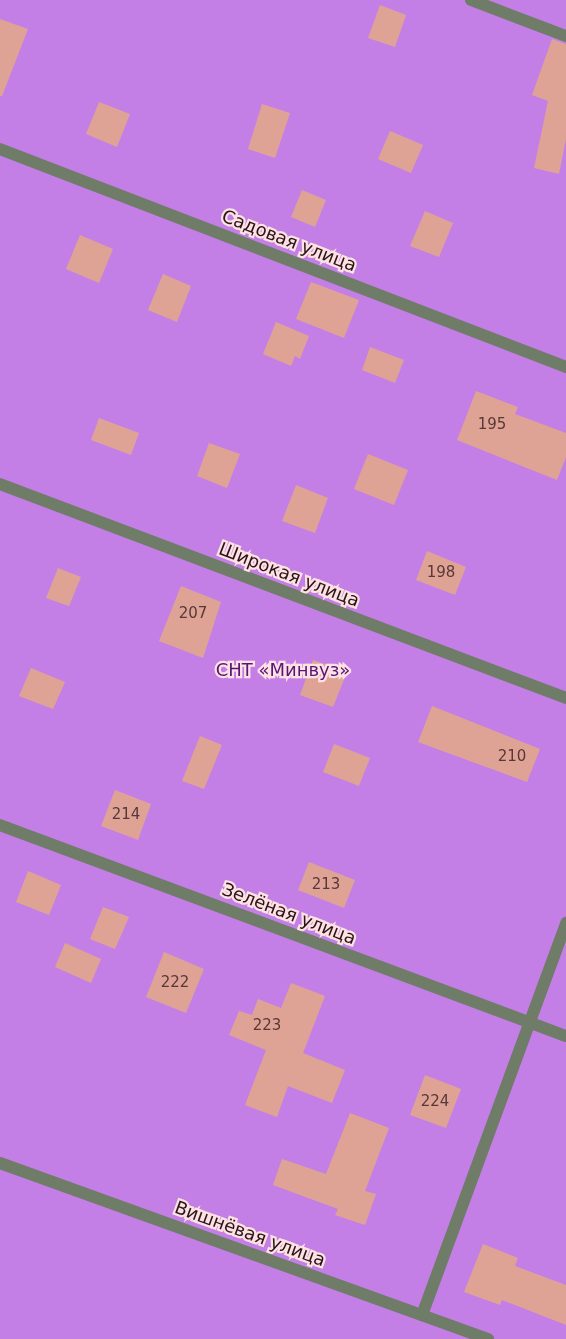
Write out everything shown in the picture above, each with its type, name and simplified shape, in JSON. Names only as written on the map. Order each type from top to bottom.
[{"type":"street","points":[[470,0],[566,36]]},
{"type":"street","name":"Садовая улица","points":[[0,148],[566,367]]},
{"type":"street","name":"Широкая улица","points":[[0,484],[566,698]]},
{"type":"street","name":"Зелёная улица","points":[[0,825],[566,1036]]},
{"type":"street","points":[[422,1315],[566,923]]},
{"type":"street","name":"Вишнёвая улица","points":[[0,1163],[488,1339]]},
{"type":"green space","name":"СНТ «Минвуз»","points":[[0,0],[566,0],[566,1339],[0,1339]]},
{"type":"building","points":[[380,5],[406,15],[395,47],[368,38]]},
{"type":"building","points":[[0,19],[28,29],[2,96],[0,96]]},
{"type":"building","points":[[552,39],[566,44],[566,139],[559,174],[534,168],[548,101],[532,95]]},
{"type":"building","points":[[99,102],[130,114],[117,147],[86,134]]},
{"type":"building","points":[[262,104],[290,113],[275,158],[248,149]]},
{"type":"building","points":[[390,131],[423,145],[411,173],[378,159]]},
{"type":"building","points":[[302,190],[326,200],[315,227],[291,217]]},
{"type":"building","points":[[425,211],[453,223],[439,257],[410,246]]},
{"type":"building","points":[[80,235],[113,249],[99,283],[66,269]]},
{"type":"building","points":[[163,274],[191,286],[177,322],[148,310]]},
{"type":"building","points":[[311,282],[359,300],[344,338],[296,319]]},
{"type":"building","points":[[276,322],[309,336],[300,359],[295,356],[291,366],[263,354]]},
{"type":"building","points":[[370,347],[404,360],[395,383],[362,370]]},
{"type":"building","points":[[476,391],[518,407],[515,414],[566,433],[566,457],[557,480],[457,440]]},
{"type":"building","points":[[99,418],[139,433],[131,455],[91,440]]},
{"type":"building","points":[[209,443],[240,454],[227,488],[197,476]]},
{"type":"building","points":[[368,454],[408,470],[394,505],[354,489]]},
{"type":"building","points":[[296,485],[328,498],[315,533],[282,521]]},
{"type":"building","points":[[427,551],[466,567],[455,595],[416,580]]},
{"type":"building","points":[[58,568],[81,577],[69,606],[46,598]]},
{"type":"building","points":[[181,586],[221,602],[203,658],[159,641]]},
{"type":"building","points":[[313,660],[347,672],[333,707],[300,695]]},
{"type":"building","points":[[31,668],[65,682],[53,709],[19,696]]},
{"type":"building","points":[[432,706],[540,749],[527,782],[418,742]]},
{"type":"building","points":[[200,736],[222,745],[204,789],[182,781]]},
{"type":"building","points":[[334,744],[370,758],[359,786],[323,772]]},
{"type":"building","points":[[115,790],[151,804],[138,840],[101,826]]},
{"type":"building","points":[[309,862],[355,880],[344,908],[298,890]]},
{"type":"building","points":[[28,871],[61,885],[49,915],[16,902]]},
{"type":"building","points":[[103,907],[129,917],[115,949],[90,939]]},
{"type":"building","points":[[65,943],[101,959],[91,983],[55,967]]},
{"type":"building","points":[[164,952],[204,969],[186,1013],[146,997]]},
{"type":"building","points":[[291,983],[325,996],[303,1053],[345,1070],[332,1103],[288,1086],[277,1117],[245,1105],[266,1050],[229,1035],[239,1011],[252,1015],[258,999],[281,1008]]},
{"type":"building","points":[[425,1075],[461,1089],[446,1128],[410,1115]]},
{"type":"building","points":[[350,1113],[389,1128],[365,1191],[376,1194],[365,1225],[335,1215],[338,1209],[273,1185],[282,1159],[326,1174]]},
{"type":"building","points":[[483,1244],[518,1258],[515,1266],[566,1285],[566,1325],[502,1300],[500,1305],[464,1292]]}]
